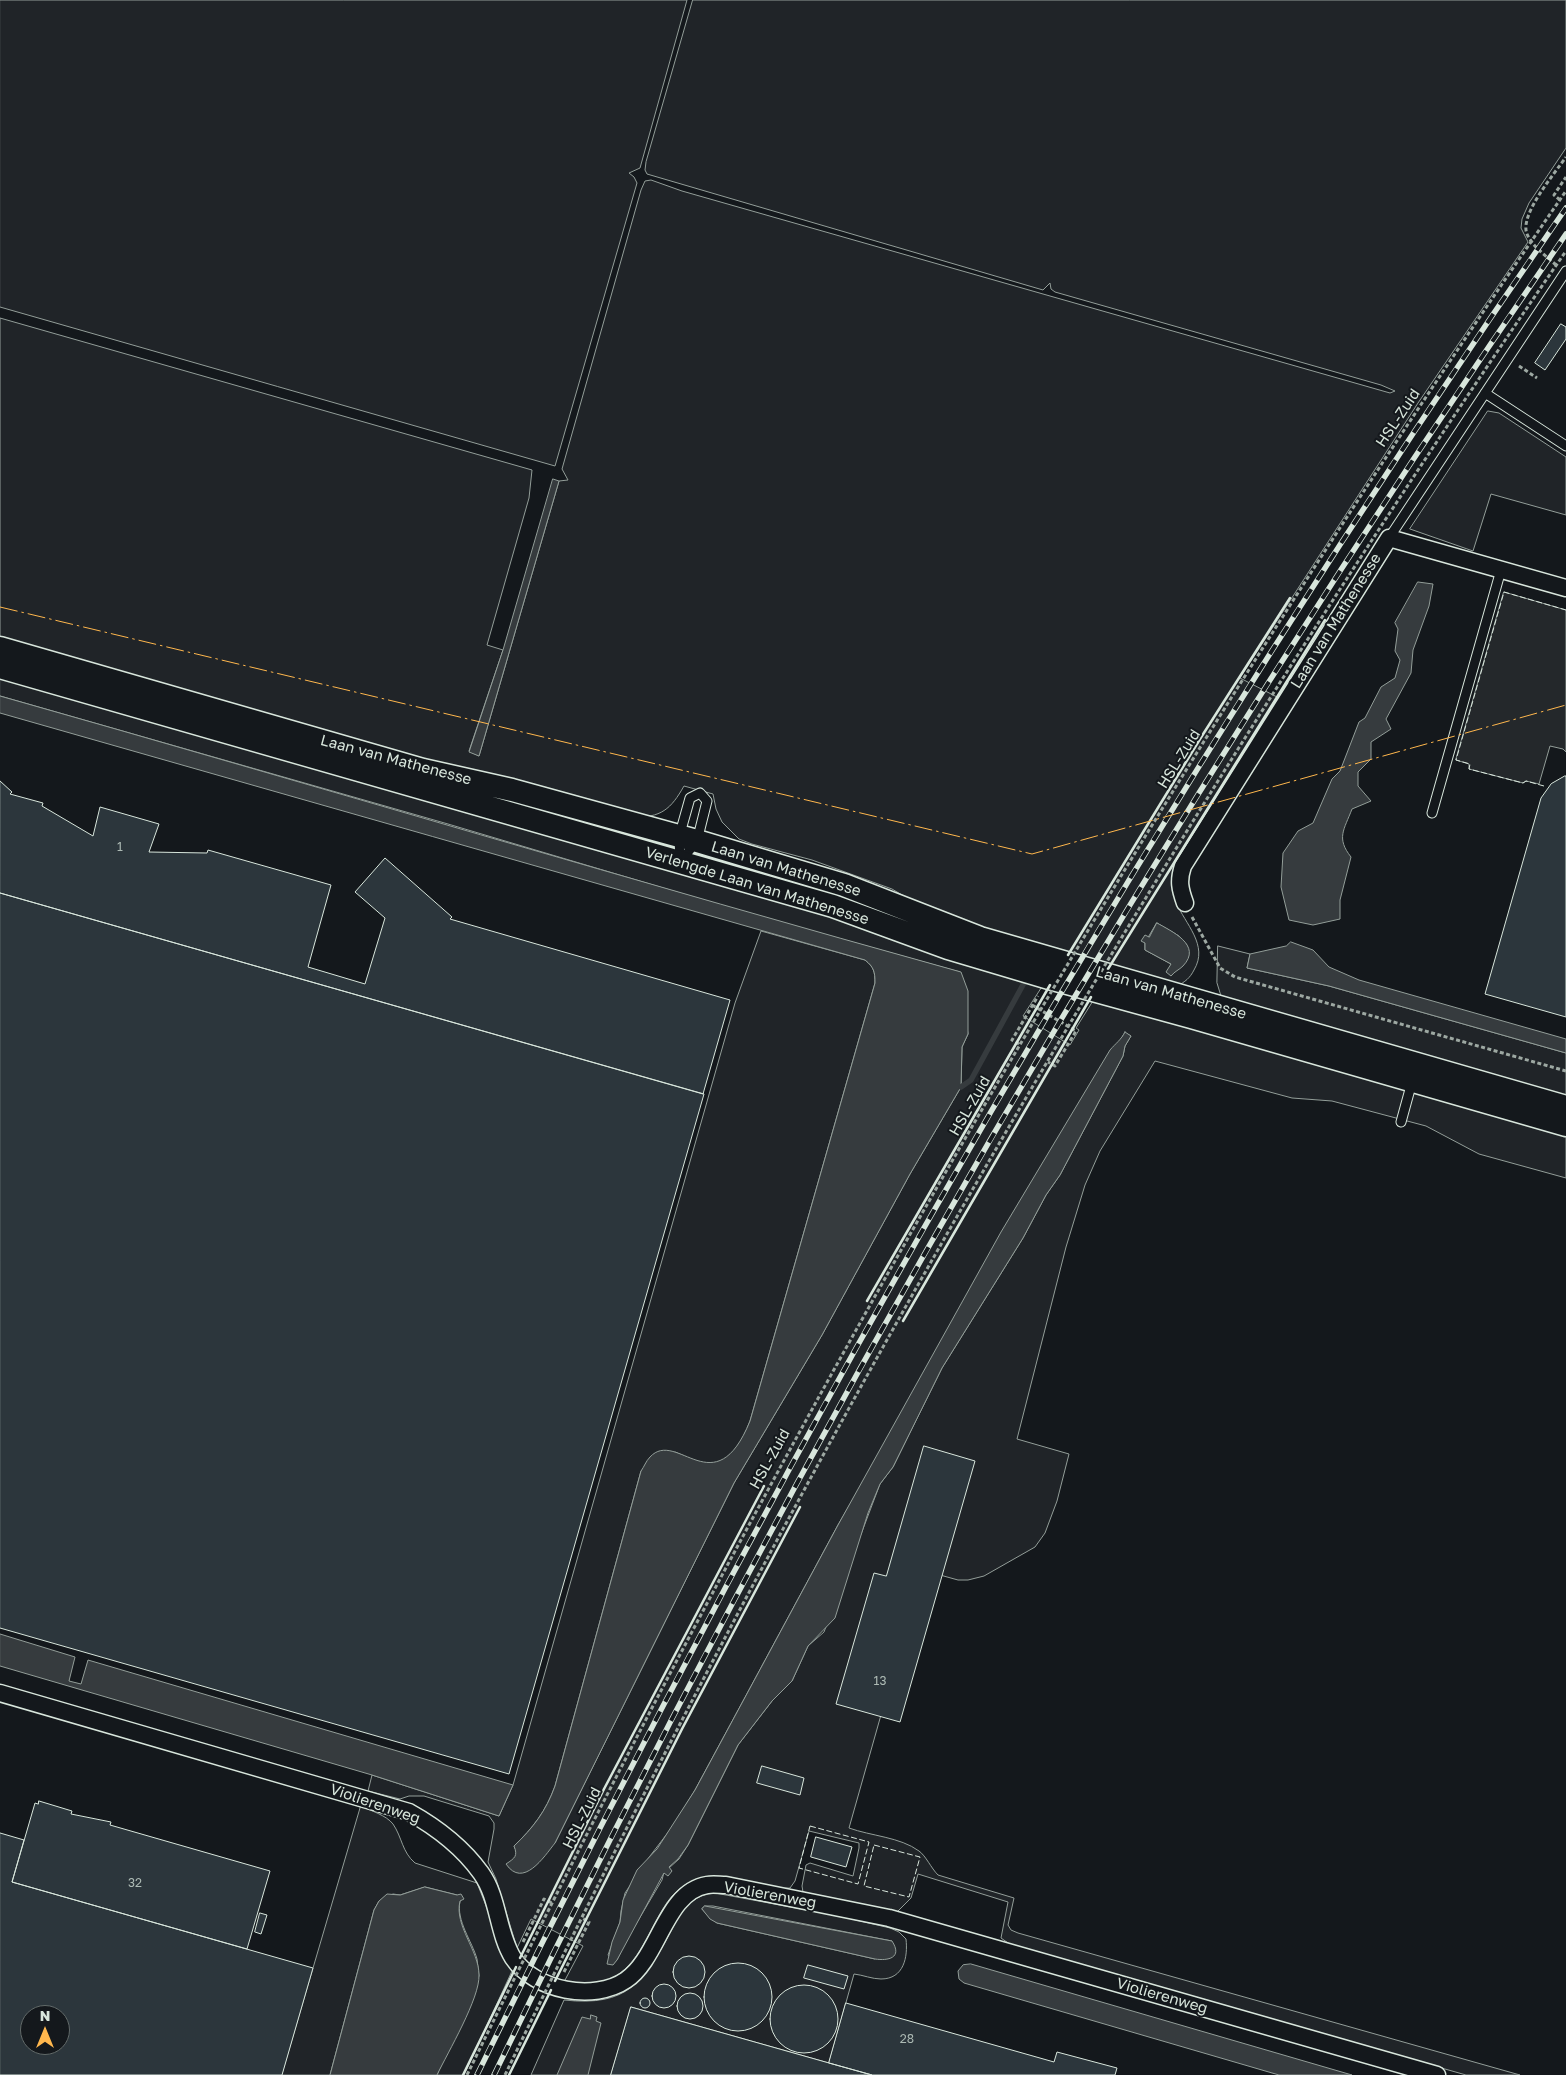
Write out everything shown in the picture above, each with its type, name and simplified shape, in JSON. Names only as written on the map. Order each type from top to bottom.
[{"type":"street","name":"Laan van Mathenesse","points":[[1185,903],[1179,887],[1179,878],[1183,866],[1389,538],[1566,588]]},
{"type":"street","name":"Laan van Mathenesse","points":[[0,648],[423,770],[512,790],[844,885],[980,938],[1414,1072],[1566,1125]]},
{"type":"street","name":"Laan van Mathenesse","points":[[0,667],[522,817]]},
{"type":"street","name":"Verlengde Laan van Mathenesse","points":[[522,817],[833,906],[991,960]]},
{"type":"street","name":"Laan van Mathenesse","points":[[991,960],[1414,1072],[1566,1107]]},
{"type":"street","name":"Violierenweg","points":[[0,1693],[409,1812],[428,1822],[458,1847],[482,1874],[489,1888],[506,1945],[520,1966],[535,1977],[570,1992],[599,1991],[614,1988],[628,1979],[650,1954],[670,1915],[680,1901],[692,1891],[707,1885],[726,1885],[889,1918],[1437,2075]]},
{"type":"lane","points":[[1389,538],[1565,272]]},
{"type":"lane","points":[[1485,393],[1566,446]]},
{"type":"lane","points":[[1432,813],[1501,570]]},
{"type":"lane","points":[[680,862],[688,839]]},
{"type":"lane","points":[[680,862],[688,839]]},
{"type":"lane","points":[[1400,1122],[1414,1072]]},
{"type":"path","points":[[1565,272],[1532,243],[1525,227],[1526,219],[1533,204],[1566,157]]},
{"type":"path","points":[[1560,200],[1554,195],[1566,177]]},
{"type":"path","name":"HSL-Zuid","points":[[467,2075],[552,1903],[761,1500],[896,1257],[1019,1044],[1166,800],[1282,616],[1435,383],[1566,191]]},
{"type":"path","points":[[505,2075],[582,1918],[701,1685],[808,1484],[892,1333],[1048,1062],[1279,684],[1425,459],[1566,251]]},
{"type":"path","points":[[1517,366],[1537,378]]},
{"type":"path","points":[[1185,903],[1220,968],[1235,976],[1566,1071]]},
{"type":"path","points":[[1019,1044],[1012,1040],[1032,1006],[1076,1031],[1055,1066],[1048,1062]]},
{"type":"path","points":[[526,1936],[544,1899],[552,1903]]},
{"type":"path","points":[[570,1959],[589,1922],[582,1918]]},
{"type":"shaded area","points":[[0,0],[687,0],[640,168],[629,173],[637,183],[555,466],[0,307]]},
{"type":"shaded area","points":[[693,0],[1566,0],[1566,148],[1529,203],[1522,219],[1521,228],[1528,242],[1418,403],[1240,678],[1279,698],[1173,886],[1176,902],[1194,935],[1199,952],[1194,970],[1189,978],[1182,983],[1177,986],[949,923],[892,889],[812,860],[739,839],[722,822],[716,809],[713,794],[684,786],[670,806],[664,811],[651,816],[633,817],[0,640],[0,318],[532,470],[529,498],[487,645],[503,650],[469,751],[479,756],[559,481],[568,480],[562,469],[645,181],[651,180],[682,191],[1390,393],[1395,391],[1381,385],[1055,292],[1051,289],[1050,283],[1043,290],[647,174],[645,170]],"holes":[[[1157,923],[1179,936],[1187,945],[1187,957],[1171,976],[1171,964],[1145,950],[1145,943]]]},
{"type":"shaded area","points":[[1488,411],[1499,413],[1566,457],[1566,515],[1491,494],[1473,551],[1410,529]]},
{"type":"shaded area","points":[[553,479],[559,481],[479,756],[469,752],[503,650]]},
{"type":"shaded area","points":[[1418,582],[1433,584],[1429,606],[1413,650],[1411,673],[1386,719],[1391,729],[1371,742],[1371,759],[1358,772],[1358,786],[1371,801],[1352,809],[1344,828],[1344,844],[1351,857],[1340,900],[1340,919],[1313,925],[1289,920],[1281,887],[1283,853],[1298,831],[1313,823],[1332,779],[1340,771],[1359,722],[1365,718],[1381,687],[1395,678],[1400,660],[1395,651],[1398,629],[1395,623]]},
{"type":"shaded area","points":[[1504,592],[1566,610],[1566,752],[1563,749],[1550,746],[1539,784],[1526,781],[1523,783],[1469,769],[1469,764],[1456,760]]},
{"type":"shaded area","points":[[0,672],[818,906],[1045,982],[1023,1016],[1070,1045],[1079,1030],[1076,1028],[1096,996],[1566,1131],[1566,1178],[1479,1154],[1426,1126],[1332,1101],[1292,1098],[1155,1061],[1100,1151],[1085,1185],[1066,1247],[1017,1439],[1069,1454],[1057,1501],[1045,1533],[1035,1547],[984,1576],[968,1580],[958,1580],[922,1570],[849,1828],[911,1846],[922,1853],[938,1875],[1014,1898],[1008,1925],[1011,1930],[1018,1933],[1520,2075],[1466,2075],[1011,1945],[1001,1938],[1008,1902],[918,1874],[911,1898],[897,1912],[803,1892],[802,1886],[806,1865],[810,1863],[853,1876],[859,1848],[859,1843],[809,1831],[795,1881],[790,1888],[778,1888],[717,1877],[693,1881],[679,1889],[668,1901],[642,1948],[631,1963],[618,1975],[601,1983],[583,1986],[565,1980],[583,1946],[531,1919],[517,1948],[496,1879],[488,1862],[494,1829],[494,1823],[489,1816],[424,1796],[409,1796],[400,1799],[368,1791],[372,1775],[499,1816],[513,1785],[735,1003],[761,931],[865,960],[873,970],[875,983],[750,1421],[736,1449],[724,1459],[705,1464],[675,1452],[641,1471],[555,1786],[538,1819],[514,1846],[517,1853],[515,1858],[555,1843],[734,1483],[822,1335],[910,1174],[961,1087],[962,1047],[968,1034],[960,972],[754,915],[448,824],[0,696]],"holes":[[[1125,1033],[1131,1036],[1125,1046],[1123,1056],[1060,1175],[1046,1195],[1023,1238],[942,1368],[893,1467],[880,1484],[824,1632],[808,1646],[792,1681],[772,1701],[738,1745],[688,1845],[679,1859],[669,1868],[672,1871],[664,1872],[662,1880],[614,1963],[608,1955],[620,1922],[625,1893],[673,1826],[695,1790],[838,1525]]]},
{"type":"shaded area","points":[[0,696],[961,972],[968,991],[968,1034],[962,1047],[961,1087],[910,1174],[822,1335],[734,1483],[555,1843],[533,1868],[526,1872],[519,1873],[513,1871],[506,1864],[515,1856],[514,1846],[538,1819],[555,1786],[641,1471],[650,1457],[661,1451],[672,1451],[710,1463],[723,1459],[737,1446],[750,1421],[875,983],[873,970],[865,960],[0,713]]},
{"type":"shaded area","points":[[1157,923],[1183,940],[1189,952],[1183,966],[1171,976],[1166,972],[1171,964],[1145,950],[1145,943],[1141,941],[1145,935],[1149,937]]},
{"type":"shaded area","points":[[1291,942],[1313,950],[1329,967],[1359,980],[1566,1039],[1566,1053],[1329,986],[1247,968],[1250,954],[1286,946]]},
{"type":"shaded area","points":[[1218,946],[1250,954],[1247,968],[1329,986],[1566,1053],[1566,1101],[1221,996],[1217,983]]},
{"type":"shaded area","points":[[1125,1032],[1131,1036],[1125,1046],[1123,1056],[1060,1175],[1046,1195],[1023,1238],[942,1368],[893,1467],[880,1484],[868,1513],[835,1618],[808,1646],[792,1681],[772,1701],[738,1745],[688,1845],[678,1859],[669,1867],[672,1871],[668,1876],[664,1873],[617,1960],[613,1965],[607,1964],[612,1942],[620,1922],[623,1900],[637,1870],[657,1849],[695,1790],[838,1525],[1001,1232],[1110,1050]]},
{"type":"shaded area","points":[[0,1634],[75,1657],[69,1681],[81,1684],[88,1660],[513,1785],[499,1816],[372,1775],[0,1666]]},
{"type":"shaded area","points":[[361,1806],[382,1816],[393,1824],[407,1854],[415,1863],[477,1883],[512,1971],[464,2075],[437,2075],[479,1976],[477,1959],[462,1923],[459,1908],[460,1901],[457,1895],[425,1887],[400,1895],[393,1894],[379,1901],[374,1910],[330,2075],[282,2075]]},
{"type":"shaded area","points":[[425,1887],[457,1895],[461,1894],[464,1899],[460,1901],[460,1920],[475,1956],[479,1975],[478,1985],[469,2011],[437,2075],[330,2075],[374,1910],[379,1901],[387,1894],[400,1895]]},
{"type":"shaded area","points":[[715,1893],[839,1916],[890,1928],[899,1932],[906,1939],[906,1953],[903,1966],[900,1971],[889,1978],[878,1979],[854,1974],[829,2063],[631,2007],[611,2075],[531,2075],[564,2000],[586,2001],[604,1999],[619,1995],[631,1987],[652,1964],[685,1908],[692,1901],[703,1895]],"holes":[[[705,1906],[892,1941],[875,1959],[717,1923],[702,1909]]]},
{"type":"shaded area","points":[[705,1906],[892,1941],[896,1951],[895,1955],[889,1959],[875,1959],[717,1923],[710,1919],[702,1909]]},
{"type":"shaded area","points":[[971,1964],[1352,2075],[1279,2075],[964,1983],[959,1979],[958,1971],[963,1965]]},
{"type":"shaded area","points":[[591,2015],[597,2017],[596,2021],[601,2023],[588,2075],[557,2075],[582,2017],[590,2019]]},
{"type":"building","points":[[1561,324],[1566,327],[1566,339],[1545,370],[1535,363]]},
{"type":"building","points":[[1565,776],[1566,1017],[1485,994],[1541,798],[1551,784]]},
{"type":"building","points":[[0,781],[12,792],[10,794],[43,803],[42,806],[93,836],[100,807],[159,824],[149,852],[207,853],[208,850],[331,885],[308,967],[365,984],[385,918],[355,892],[385,858],[452,917],[450,919],[730,1000],[703,1094],[0,893]]},
{"type":"building","points":[[0,893],[704,1094],[509,1774],[0,1628]]},
{"type":"building","points":[[924,1446],[975,1461],[900,1722],[836,1704],[874,1573],[886,1576]]},
{"type":"building","points":[[762,1766],[804,1778],[800,1795],[757,1783]]},
{"type":"building","points":[[39,1801],[72,1811],[71,1814],[111,1822],[110,1825],[270,1871],[247,1949],[12,1882],[35,1803],[38,1804]]},
{"type":"building","points":[[0,1833],[24,1840],[12,1882],[313,1968],[282,2075],[0,2075]]},
{"type":"building","points":[[816,1837],[852,1847],[846,1867],[811,1857]]},
{"type":"building","points":[[260,1913],[267,1915],[261,1934],[255,1932]]},
{"type":"building","points":[[689,1956],[700,1961],[705,1972],[700,1983],[689,1988],[678,1983],[673,1972],[678,1961]]},
{"type":"building","points":[[738,1963],[751,1966],[762,1973],[769,1984],[772,1997],[769,2010],[762,2021],[751,2028],[738,2031],[725,2028],[714,2021],[707,2010],[704,1997],[707,1984],[714,1973],[725,1966]]},
{"type":"building","points":[[808,1965],[848,1976],[844,1989],[804,1978]]},
{"type":"building","points":[[664,1984],[673,1987],[676,1996],[673,2005],[664,2008],[655,2005],[652,1996],[655,1987]]},
{"type":"building","points":[[811,1985],[823,1991],[832,2000],[838,2012],[836,2032],[828,2043],[811,2053],[797,2053],[780,2043],[772,2032],[770,2012],[780,1995],[791,1987]]},
{"type":"building","points":[[690,1993],[699,1997],[703,2006],[699,2015],[690,2019],[681,2015],[677,2006],[681,1997]]},
{"type":"building","points":[[645,1998],[650,2003],[645,2008],[640,2003]]},
{"type":"building","points":[[846,2003],[1054,2062],[1057,2052],[1117,2068],[1115,2075],[872,2075],[829,2063]]},
{"type":"building","points":[[631,2007],[829,2063],[872,2075],[611,2075]]},
{"type":"waterway","points":[[961,1087],[971,1080],[1024,983]]},
{"type":"railway","points":[[477,2075],[598,1833],[723,1593],[852,1355],[986,1120],[1124,888],[1267,659],[1414,432],[1566,208]]},
{"type":"railway","points":[[494,2075],[612,1836],[735,1599],[862,1365],[994,1134],[1130,904],[1271,678],[1417,455],[1566,234]]},
{"type":"fence","points":[[1544,786],[1526,781],[1523,783],[1469,769],[1470,764],[1456,760],[1504,592],[1566,610]]},
{"type":"fence","points":[[810,1826],[869,1842],[858,1884],[799,1868],[810,1826]]},
{"type":"fence","points":[[874,1845],[920,1857],[909,1897],[864,1886],[874,1845]]},
{"type":"wall","points":[[1068,955],[1200,739],[1290,598]]},
{"type":"wall","points":[[1108,969],[1325,620]]},
{"type":"wall","points":[[867,1301],[1050,985]]},
{"type":"wall","points":[[903,1321],[1091,997]]},
{"type":"wall","points":[[520,1958],[604,1789],[764,1486]]},
{"type":"wall","points":[[555,1981],[682,1729],[800,1507]]},
{"type":"wall","points":[[463,2075],[516,1967]]},
{"type":"wall","points":[[509,2075],[551,1990]]},
{"type":"power","points":[[0,607],[1032,854],[1566,705]]}]
